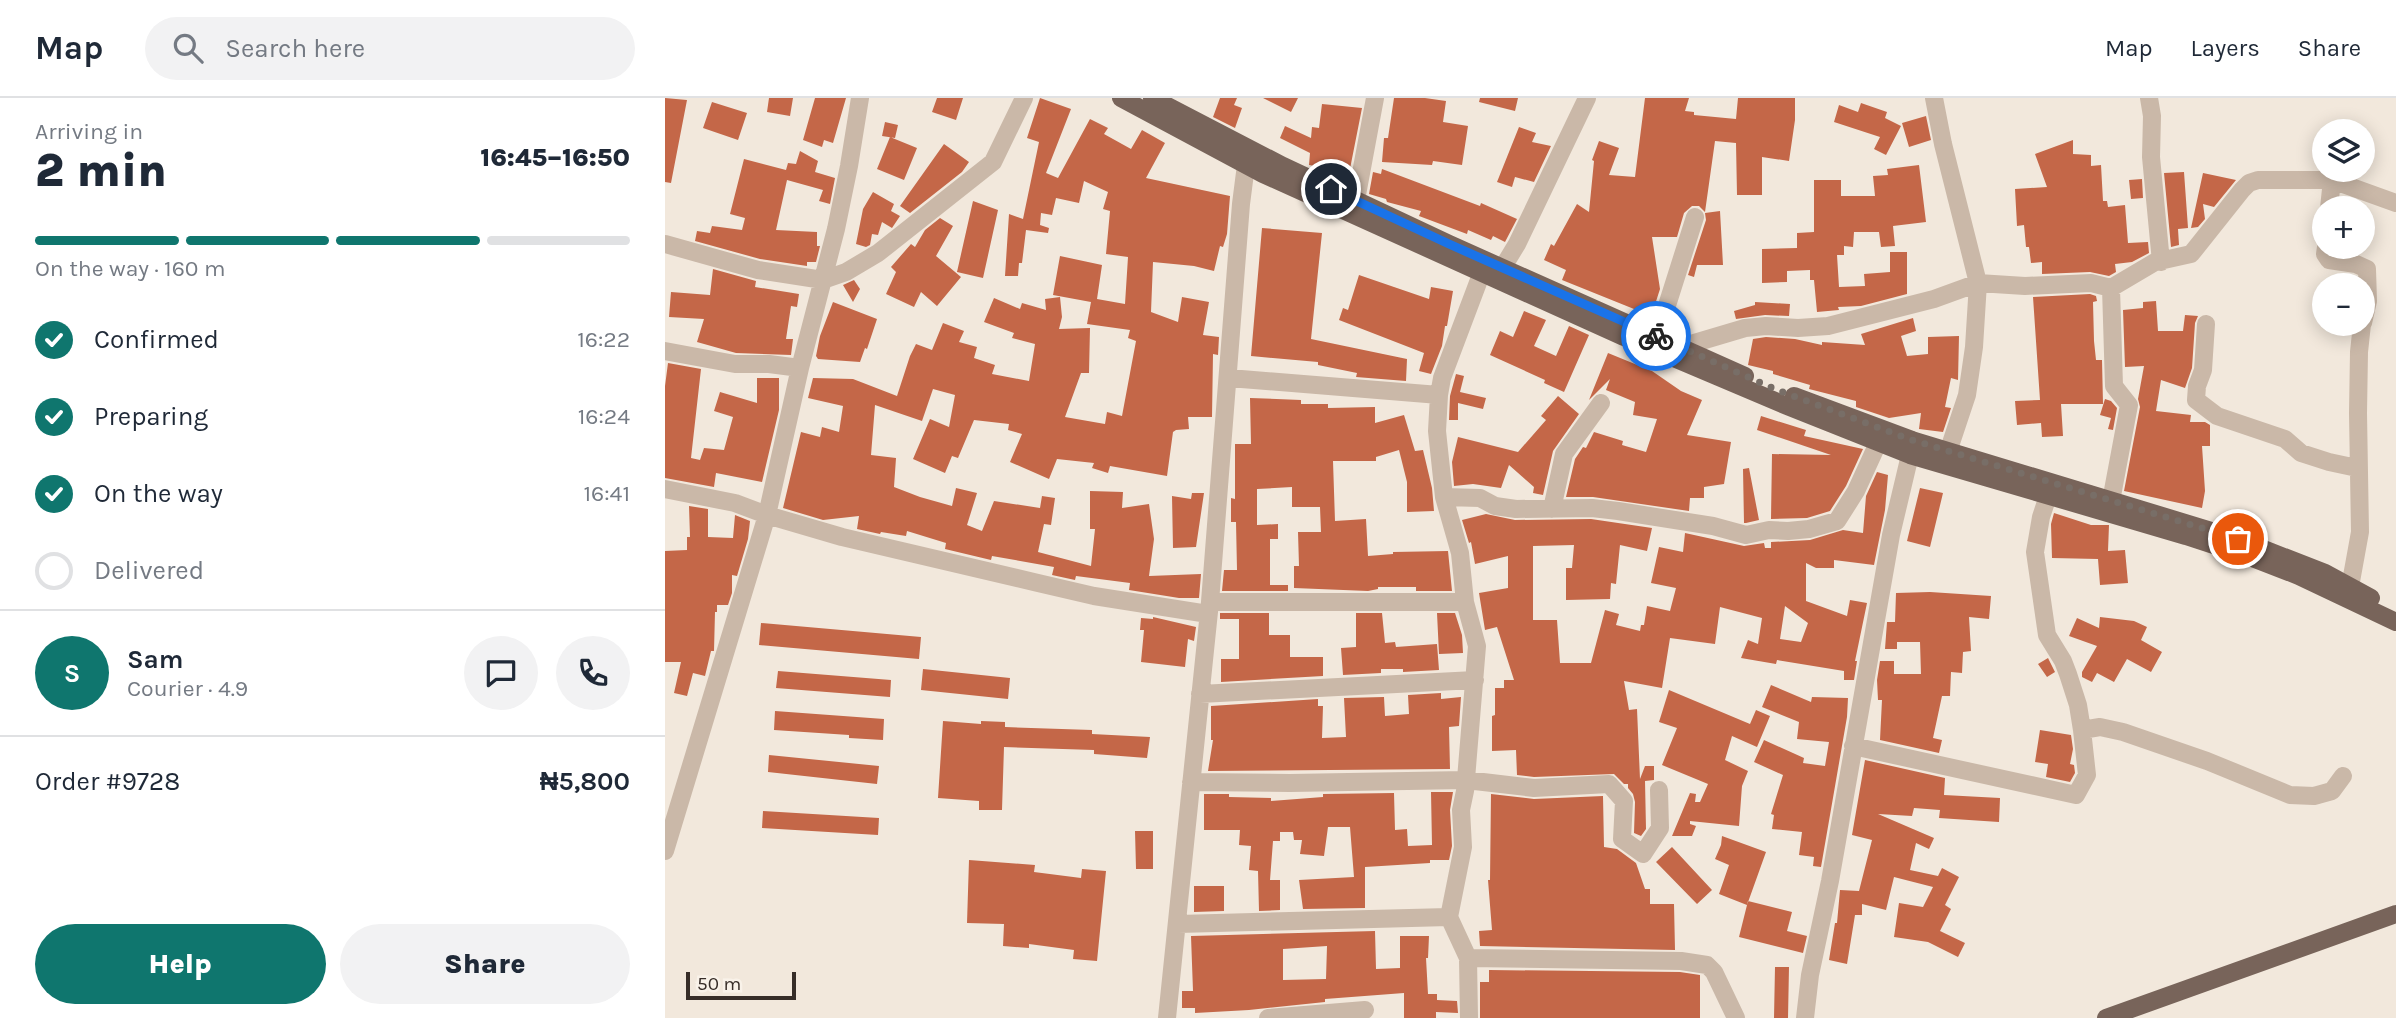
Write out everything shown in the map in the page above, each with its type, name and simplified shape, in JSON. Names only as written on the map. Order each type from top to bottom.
[{"type":"main road","points":[[1121,98],[1482,272],[1670,357],[1878,443],[1948,452],[2238,539],[2325,573],[2396,610]]},
{"type":"main road","points":[[1152,98],[1250,158],[1356,200],[1657,337],[1911,447],[2048,496],[2250,557],[2299,576],[2396,622]]},
{"type":"main road","points":[[2106,1018],[2396,914]]},
{"type":"street","points":[[665,851],[767,515],[849,166],[860,98]]},
{"type":"street","points":[[665,244],[758,270],[823,280],[846,272],[879,253],[993,162],[1024,98]]},
{"type":"street","points":[[1356,200],[1375,98]]},
{"type":"street","points":[[1503,267],[1517,244],[1587,98]]},
{"type":"street","points":[[1934,98],[1978,282],[1974,347],[1967,395],[1948,452]]},
{"type":"street","points":[[2149,98],[2152,116],[2151,157],[2161,262]]},
{"type":"street","points":[[1167,1018],[1209,608],[1241,204],[1250,158]]},
{"type":"street","points":[[1681,347],[1745,328],[1828,326],[1912,305],[1978,282],[2025,286],[2091,283],[2111,288],[2155,262],[2191,254],[2249,183],[2270,179],[2312,180]]},
{"type":"street","points":[[2338,182],[2396,202]]},
{"type":"street","points":[[1657,337],[1695,217]]},
{"type":"street","points":[[2328,259],[2356,264],[2367,269],[2367,273]]},
{"type":"street","points":[[1469,1018],[1468,958],[1449,917],[1463,847],[1461,810],[1466,780],[1476,646],[1465,602],[1460,553],[1444,497],[1437,430],[1442,378],[1482,272]]},
{"type":"street","points":[[2111,288],[2114,386],[2129,405],[2111,501]]},
{"type":"street","points":[[2206,324],[2203,370],[2197,386],[2196,400],[2217,416],[2285,439],[2301,453],[2357,468]]},
{"type":"street","points":[[2350,587],[2360,532],[2357,468],[2361,336]]},
{"type":"street","points":[[665,351],[735,364],[800,368]]},
{"type":"street","points":[[1229,378],[1439,395]]},
{"type":"street","points":[[1552,509],[1564,454],[1601,402]]},
{"type":"street","points":[[1444,497],[1480,498],[1495,506],[1516,509],[1592,508],[1618,511],[1713,526],[1746,535],[1769,530],[1809,529],[1837,522],[1856,491],[1878,443]]},
{"type":"street","points":[[1805,1018],[1810,975],[1830,881],[1891,535],[1911,447]]},
{"type":"street","points":[[665,489],[735,503],[855,540],[1072,591],[1209,608],[1465,602]]},
{"type":"street","points":[[1853,746],[2076,795],[2087,775],[2078,705],[2063,661],[2047,635],[2035,552],[2048,496]]},
{"type":"street","points":[[1200,694],[1475,680]]},
{"type":"street","points":[[2082,730],[2100,727],[2123,732],[2207,761],[2290,795],[2314,796],[2332,790],[2343,776]]},
{"type":"street","points":[[1191,782],[1466,780],[1534,788],[1609,784],[1624,801],[1622,839],[1643,854],[1660,828],[1659,790]]},
{"type":"street","points":[[1178,924],[1449,917]]},
{"type":"street","points":[[1468,958],[1681,961],[1707,965],[1714,972],[1736,1018]]},
{"type":"street","points":[[1268,1018],[1365,1010]]},
{"type":"building","points":[[665,98],[687,100],[671,183],[665,182]]},
{"type":"building","points":[[769,98],[793,98],[790,116],[767,112]]},
{"type":"building","points":[[815,98],[846,98],[833,143],[824,140],[822,147],[803,140]]},
{"type":"building","points":[[937,98],[963,98],[956,120],[932,112]]},
{"type":"building","points":[[1040,98],[1071,109],[1046,173],[1058,178],[1090,119],[1108,128],[1104,134],[1131,149],[1142,130],[1165,143],[1146,178],[1230,196],[1227,234],[1223,247],[1220,246],[1214,271],[1153,262],[1151,312],[1178,322],[1182,297],[1209,302],[1203,335],[1219,337],[1218,355],[1213,354],[1212,417],[1188,417],[1189,429],[1173,432],[1167,476],[1110,466],[1108,473],[1092,468],[1094,463],[1057,459],[1049,479],[1010,462],[1022,434],[1008,430],[1009,424],[974,420],[958,458],[952,456],[945,473],[913,459],[930,419],[949,427],[955,395],[933,389],[922,421],[875,405],[871,455],[896,458],[894,487],[920,497],[952,506],[956,488],[977,493],[967,525],[982,531],[994,501],[1040,508],[1042,496],[1055,498],[1051,525],[1044,524],[1038,552],[1091,566],[1095,529],[1090,529],[1090,491],[1123,492],[1122,508],[1149,504],[1154,539],[1149,576],[1201,574],[1199,598],[1179,598],[1129,590],[1130,583],[1076,576],[1075,580],[1052,575],[1054,567],[992,556],[991,560],[945,549],[946,543],[907,531],[906,536],[857,529],[859,516],[823,520],[783,508],[801,432],[820,437],[822,427],[839,432],[843,406],[808,398],[813,378],[853,379],[897,396],[916,344],[932,350],[943,323],[964,331],[959,342],[977,347],[974,358],[995,365],[992,374],[1029,381],[1035,344],[1012,338],[1014,333],[984,322],[994,298],[1020,309],[1022,303],[1046,310],[1045,299],[1060,297],[1062,317],[1059,329],[1090,328],[1089,373],[1081,373],[1065,417],[1105,424],[1107,412],[1122,416],[1136,341],[1128,338],[1130,330],[1087,324],[1091,302],[1053,295],[1060,256],[1102,265],[1097,299],[1125,304],[1128,257],[1106,254],[1110,211],[1103,209],[1108,192],[1084,181],[1079,203],[1056,198],[1052,215],[1041,213],[1040,225],[1049,228],[1048,233],[1026,230],[1018,276],[1005,276],[1009,214],[1023,219],[1039,142],[1027,138]]},
{"type":"building","points":[[1220,98],[1237,98],[1234,105],[1242,108],[1235,128],[1213,117]]},
{"type":"building","points":[[1263,98],[1298,98],[1291,112]]},
{"type":"building","points":[[1394,98],[1446,101],[1443,122],[1468,126],[1462,165],[1433,161],[1432,165],[1382,162],[1384,138],[1388,138]]},
{"type":"building","points":[[1480,98],[1518,98],[1515,111],[1479,102]]},
{"type":"building","points":[[1645,98],[1689,98],[1685,111],[1694,112],[1694,115],[1736,119],[1738,98],[1795,98],[1789,161],[1762,157],[1762,195],[1737,195],[1736,143],[1715,141],[1705,212],[1699,206],[1692,206],[1684,213],[1677,237],[1652,237],[1660,289],[1651,317],[1635,314],[1634,309],[1562,280],[1566,270],[1544,260],[1577,204],[1589,212],[1592,160],[1599,141],[1619,148],[1609,175],[1635,177]]},
{"type":"building","points":[[712,102],[747,113],[738,140],[703,128]]},
{"type":"building","points":[[1861,103],[1887,112],[1885,118],[1901,126],[1886,155],[1874,149],[1880,137],[1834,122],[1839,105],[1858,112]]},
{"type":"building","points":[[1322,104],[1362,108],[1347,184],[1335,178],[1337,170],[1309,165],[1310,153],[1280,138],[1285,126],[1311,138],[1312,127],[1319,128]]},
{"type":"building","points":[[1926,116],[1931,140],[1909,147],[1902,123]]},
{"type":"building","points":[[885,122],[898,125],[895,138],[882,136]]},
{"type":"building","points":[[1519,127],[1536,133],[1532,142],[1551,146],[1534,182],[1515,177],[1512,187],[1497,182]]},
{"type":"building","points":[[890,137],[917,148],[904,180],[877,169]]},
{"type":"building","points":[[2073,140],[2073,154],[2091,155],[2091,166],[2101,165],[2103,201],[2107,201],[2108,207],[2125,205],[2128,243],[2148,242],[2149,253],[2132,262],[2115,264],[2116,272],[2109,276],[2090,272],[2042,274],[2042,262],[2031,263],[2024,225],[2017,226],[2015,189],[2047,187],[2035,154]]},
{"type":"building","points":[[944,144],[969,162],[962,172],[910,213],[900,206]]},
{"type":"building","points":[[800,151],[818,161],[815,172],[835,178],[830,204],[819,201],[823,190],[787,180],[776,230],[817,232],[817,246],[820,246],[816,262],[807,262],[807,266],[760,259],[695,241],[697,231],[710,233],[712,226],[742,230],[745,218],[730,214],[744,159],[786,170],[788,163],[796,164]]},
{"type":"building","points":[[1919,165],[1926,222],[1893,226],[1895,246],[1881,247],[1879,232],[1854,232],[1853,247],[1844,246],[1844,255],[1837,255],[1839,287],[1865,286],[1864,274],[1890,272],[1890,252],[1907,252],[1907,294],[1861,306],[1838,307],[1839,310],[1817,312],[1814,280],[1810,280],[1810,270],[1787,271],[1787,282],[1762,283],[1762,249],[1797,248],[1797,233],[1814,232],[1814,180],[1841,180],[1841,196],[1875,196],[1873,176],[1888,175],[1887,169]]},
{"type":"building","points":[[1382,169],[1480,206],[1481,203],[1517,219],[1505,242],[1493,236],[1491,240],[1468,230],[1467,234],[1419,216],[1421,211],[1369,194],[1373,172],[1381,174]]},
{"type":"building","points":[[2184,172],[2188,228],[2178,229],[2179,245],[2171,247],[2164,173]]},
{"type":"building","points":[[2203,173],[2236,180],[2214,207],[2203,204],[2205,219],[2198,227],[2191,228]]},
{"type":"building","points":[[2142,179],[2143,198],[2131,199],[2129,180]]},
{"type":"building","points":[[873,192],[894,204],[891,211],[900,216],[892,228],[882,222],[878,235],[872,234],[870,245],[866,247],[856,244],[863,209]]},
{"type":"building","points":[[973,201],[998,210],[983,278],[957,272]]},
{"type":"building","points":[[1720,211],[1723,265],[1697,265],[1694,277],[1688,275],[1706,220],[1705,213]]},
{"type":"building","points":[[940,218],[953,226],[936,256],[961,277],[937,306],[921,292],[914,307],[886,294],[896,272],[891,267],[911,244],[915,247],[925,230]]},
{"type":"building","points":[[1262,228],[1322,233],[1311,339],[1407,359],[1406,381],[1356,377],[1357,373],[1318,365],[1318,362],[1251,356]]},
{"type":"building","points":[[713,269],[756,281],[755,287],[799,294],[797,307],[791,306],[786,339],[793,339],[791,355],[736,353],[697,342],[704,319],[669,317],[671,292],[710,295]]},
{"type":"building","points":[[1359,275],[1429,299],[1431,287],[1453,291],[1442,346],[1431,374],[1419,371],[1424,353],[1339,320],[1343,308],[1348,310]]},
{"type":"building","points":[[854,280],[860,289],[853,302],[843,285]]},
{"type":"building","points":[[2096,296],[2097,301],[2093,302],[2094,341],[2096,360],[2102,360],[2103,404],[2061,404],[2063,436],[2042,437],[2041,423],[2017,425],[2015,401],[2040,400],[2033,297]]},
{"type":"building","points":[[2156,301],[2158,331],[2183,331],[2185,315],[2198,316],[2195,323],[2192,368],[2185,388],[2161,380],[2156,411],[2191,415],[2190,422],[2205,422],[2210,425],[2210,446],[2202,446],[2205,491],[2202,508],[2124,491],[2140,407],[2138,399],[2144,366],[2125,367],[2123,310],[2143,308],[2143,302]]},
{"type":"building","points":[[833,302],[877,319],[860,362],[818,359],[816,356],[820,336]]},
{"type":"building","points":[[1755,302],[1790,304],[1789,316],[1765,315],[1736,319],[1734,311],[1755,305]]},
{"type":"building","points":[[1524,311],[1546,320],[1534,346],[1556,356],[1569,326],[1589,335],[1564,392],[1544,383],[1545,380],[1490,355],[1500,331],[1513,337]]},
{"type":"building","points":[[1913,318],[1916,331],[1901,336],[1907,356],[1928,354],[1928,337],[1959,336],[1958,380],[1951,378],[1945,407],[1951,408],[1943,432],[1919,429],[1921,413],[1889,418],[1856,407],[1856,401],[1809,389],[1810,385],[1748,365],[1753,339],[1766,337],[1795,339],[1822,345],[1822,342],[1865,345],[1861,334]]},
{"type":"building","points":[[1608,353],[1652,371],[1681,391],[1702,400],[1687,435],[1731,442],[1724,484],[1704,487],[1704,498],[1690,498],[1689,511],[1593,497],[1566,497],[1575,459],[1583,447],[1586,448],[1594,432],[1646,452],[1657,419],[1633,415],[1635,402],[1606,390],[1610,379],[1589,400]]},
{"type":"building","points":[[668,363],[701,369],[691,458],[700,460],[704,448],[724,450],[733,417],[714,411],[720,392],[757,403],[757,378],[779,378],[779,410],[762,482],[716,473],[714,487],[665,478],[665,386]]},
{"type":"building","points":[[1456,374],[1464,376],[1460,392],[1486,398],[1483,409],[1458,403],[1458,420],[1449,420],[1450,396]]},
{"type":"building","points":[[1558,396],[1579,414],[1553,451],[1543,495],[1533,493],[1534,487],[1509,465],[1501,488],[1473,484],[1454,486],[1452,462],[1458,437],[1518,452],[1546,420],[1541,416]]},
{"type":"building","points":[[1250,398],[1301,400],[1301,404],[1328,404],[1328,408],[1375,407],[1375,423],[1404,415],[1415,451],[1423,450],[1432,488],[1434,511],[1407,512],[1407,482],[1399,450],[1376,457],[1376,461],[1333,461],[1335,521],[1366,519],[1368,556],[1393,552],[1448,551],[1452,591],[1416,591],[1416,587],[1378,587],[1368,591],[1294,588],[1294,566],[1299,566],[1298,532],[1321,532],[1320,507],[1292,507],[1292,487],[1257,489],[1257,525],[1278,524],[1278,539],[1270,539],[1270,585],[1288,585],[1288,591],[1222,591],[1224,570],[1237,570],[1236,522],[1231,522],[1231,498],[1235,499],[1235,444],[1251,444]]},
{"type":"building","points":[[2105,399],[2117,408],[2113,430],[2108,429],[2111,418],[2100,415]]},
{"type":"building","points":[[1761,416],[1806,430],[1804,436],[1863,449],[1846,486],[1830,511],[1807,518],[1771,519],[1772,454],[1831,455],[1757,430]]},
{"type":"building","points":[[1749,468],[1759,520],[1744,523],[1743,469]]},
{"type":"building","points":[[1877,472],[1888,475],[1885,510],[1874,565],[1834,560],[1834,568],[1816,568],[1806,563],[1806,601],[1847,616],[1850,600],[1867,603],[1855,661],[1854,680],[1844,680],[1844,671],[1777,660],[1776,664],[1741,658],[1748,640],[1758,644],[1762,618],[1720,607],[1715,644],[1670,638],[1662,688],[1624,681],[1629,710],[1637,709],[1640,779],[1645,766],[1654,766],[1654,780],[1645,781],[1646,829],[1641,836],[1634,833],[1633,794],[1628,784],[1624,784],[1614,774],[1534,777],[1517,775],[1516,750],[1492,751],[1495,688],[1504,688],[1504,680],[1514,680],[1497,627],[1485,630],[1479,593],[1508,588],[1508,556],[1475,564],[1471,542],[1469,543],[1462,520],[1486,514],[1515,520],[1591,519],[1652,528],[1647,551],[1620,545],[1616,584],[1611,583],[1610,599],[1566,600],[1566,568],[1572,568],[1574,545],[1533,546],[1533,620],[1557,620],[1560,663],[1591,663],[1605,610],[1619,614],[1616,625],[1640,631],[1641,625],[1644,625],[1647,606],[1670,611],[1676,588],[1651,583],[1659,547],[1683,552],[1685,533],[1744,546],[1764,543],[1765,548],[1771,548],[1771,542],[1810,540],[1843,530],[1863,533],[1866,496]],"holes":[[[1785,606],[1808,623],[1801,642],[1780,639]]]},
{"type":"building","points":[[1920,488],[1943,493],[1930,547],[1907,541]]},
{"type":"building","points":[[1192,493],[1204,493],[1196,547],[1173,548],[1172,496],[1191,499]]},
{"type":"building","points":[[689,506],[708,509],[708,537],[733,538],[735,515],[750,521],[748,539],[737,576],[732,575],[732,593],[728,605],[717,605],[714,651],[711,651],[705,676],[693,673],[687,696],[674,693],[681,662],[665,662],[665,551],[687,550],[687,537],[690,537]]},
{"type":"building","points":[[2054,513],[2091,525],[2109,525],[2108,551],[2125,550],[2128,583],[2100,585],[2098,559],[2052,558],[2051,524]]},
{"type":"building","points":[[1896,593],[1991,596],[1989,619],[1969,617],[1971,651],[1963,652],[1962,673],[1951,672],[1950,696],[1942,696],[1933,738],[1942,740],[1939,753],[1880,740],[1882,700],[1878,700],[1877,680],[1880,661],[1894,661],[1894,674],[1921,674],[1920,642],[1897,642],[1897,649],[1885,649],[1887,622],[1895,622]]},
{"type":"building","points":[[1220,613],[1269,613],[1269,635],[1290,635],[1290,657],[1323,657],[1323,676],[1221,682],[1221,659],[1239,659],[1239,619],[1220,619]]},
{"type":"building","points":[[1356,613],[1382,613],[1385,643],[1395,642],[1396,647],[1437,644],[1439,670],[1403,672],[1403,669],[1381,669],[1381,673],[1343,675],[1341,648],[1356,647]]},
{"type":"building","points":[[1437,613],[1455,613],[1462,635],[1463,653],[1439,654]]},
{"type":"building","points":[[1153,617],[1196,627],[1194,641],[1188,639],[1185,667],[1141,662],[1144,630],[1140,630],[1141,618]]},
{"type":"building","points":[[2100,617],[2134,621],[2147,627],[2141,640],[2162,652],[2151,672],[2127,659],[2114,682],[2097,673],[2092,682],[2082,677],[2082,672],[2097,646],[2069,636],[2077,618],[2099,628]]},
{"type":"building","points":[[761,623],[921,637],[919,659],[759,645]]},
{"type":"building","points":[[2048,658],[2055,672],[2047,677],[2038,664]]},
{"type":"building","points":[[923,669],[1010,678],[1008,699],[921,690]]},
{"type":"building","points":[[778,671],[891,680],[890,697],[776,688]]},
{"type":"building","points":[[1771,685],[1811,702],[1812,697],[1848,698],[1821,867],[1813,866],[1814,857],[1799,855],[1802,832],[1772,829],[1774,815],[1771,814],[1783,775],[1754,762],[1764,740],[1804,758],[1803,763],[1825,766],[1829,742],[1797,739],[1799,722],[1762,707]]},
{"type":"building","points":[[1669,690],[1750,724],[1756,710],[1770,716],[1757,747],[1732,736],[1725,760],[1748,771],[1742,786],[1739,826],[1690,821],[1690,824],[1696,826],[1692,836],[1672,836],[1690,793],[1696,794],[1695,802],[1700,802],[1708,784],[1662,765],[1677,728],[1659,722]]},
{"type":"building","points":[[1441,693],[1441,699],[1461,697],[1459,726],[1449,727],[1450,769],[1208,771],[1213,740],[1211,706],[1318,699],[1318,706],[1323,706],[1322,738],[1346,737],[1344,698],[1384,697],[1385,716],[1409,714],[1408,695]]},
{"type":"building","points":[[775,711],[884,719],[883,740],[774,730]]},
{"type":"building","points":[[943,721],[981,724],[981,721],[1005,722],[1005,727],[1092,730],[1092,734],[1150,737],[1147,758],[1094,754],[1094,750],[1004,747],[1002,810],[979,810],[979,801],[938,798]]},
{"type":"building","points":[[2040,730],[2071,735],[2073,749],[2070,764],[2074,765],[2075,773],[2070,782],[2046,777],[2048,764],[2035,762]]},
{"type":"building","points":[[769,755],[879,766],[877,784],[768,772]]},
{"type":"building","points":[[1865,760],[1945,778],[1944,795],[2000,798],[1999,822],[1939,818],[1940,810],[1914,808],[1912,816],[1878,814],[1934,838],[1929,849],[1916,843],[1910,870],[1938,876],[1942,868],[1959,877],[1945,905],[1951,909],[1940,931],[1965,943],[1958,957],[1928,942],[1894,937],[1899,903],[1923,907],[1933,887],[1894,877],[1886,910],[1862,904],[1862,915],[1855,915],[1847,964],[1829,960],[1837,923],[1840,890],[1859,891],[1872,840],[1852,835]]},
{"type":"building","points":[[1431,792],[1453,792],[1450,810],[1452,846],[1449,860],[1365,867],[1365,908],[1303,909],[1299,880],[1354,877],[1350,827],[1328,827],[1324,856],[1300,854],[1302,840],[1294,840],[1293,832],[1280,832],[1280,841],[1273,841],[1270,880],[1280,880],[1280,910],[1259,911],[1258,871],[1249,870],[1251,846],[1239,845],[1240,830],[1204,830],[1204,794],[1271,798],[1271,801],[1323,797],[1323,794],[1394,793],[1395,830],[1407,829],[1408,846],[1432,845]]},
{"type":"building","points":[[1491,794],[1534,799],[1603,796],[1604,847],[1617,849],[1636,863],[1645,889],[1650,889],[1650,904],[1674,904],[1675,950],[1480,946],[1479,931],[1492,930],[1488,880]]},
{"type":"building","points":[[763,811],[879,818],[878,835],[762,828]]},
{"type":"building","points":[[1135,831],[1153,831],[1153,869],[1136,869]]},
{"type":"building","points":[[1722,836],[1766,852],[1747,905],[1719,894],[1729,865],[1715,859]]},
{"type":"building","points":[[1672,847],[1712,890],[1697,904],[1656,862]]},
{"type":"building","points":[[969,860],[1035,865],[1034,872],[1081,878],[1082,869],[1106,871],[1097,961],[1073,959],[1074,950],[1029,944],[1029,948],[1003,946],[1004,924],[967,923]]},
{"type":"building","points":[[1194,886],[1224,886],[1224,911],[1194,912]]},
{"type":"building","points":[[1748,901],[1792,912],[1787,931],[1807,936],[1803,953],[1739,937]]},
{"type":"building","points":[[1375,931],[1376,969],[1400,968],[1400,936],[1429,936],[1426,958],[1428,994],[1437,994],[1437,1000],[1457,1001],[1458,1013],[1436,1012],[1436,1018],[1404,1018],[1404,993],[1325,999],[1325,1002],[1249,1010],[1195,1013],[1195,1008],[1182,1008],[1182,991],[1193,991],[1191,936]],"holes":[[[1327,946],[1326,979],[1283,980],[1283,949]]]},
{"type":"building","points":[[1775,967],[1789,967],[1788,1018],[1774,1018]]},
{"type":"building","points":[[1489,970],[1680,972],[1700,975],[1700,1018],[1480,1018],[1480,982],[1489,982]]},
{"type":"way so far","points":[[1656,336],[1777,390],[1912,440],[2238,539]]},
{"type":"route","points":[[1331,189],[1656,336]]}]
